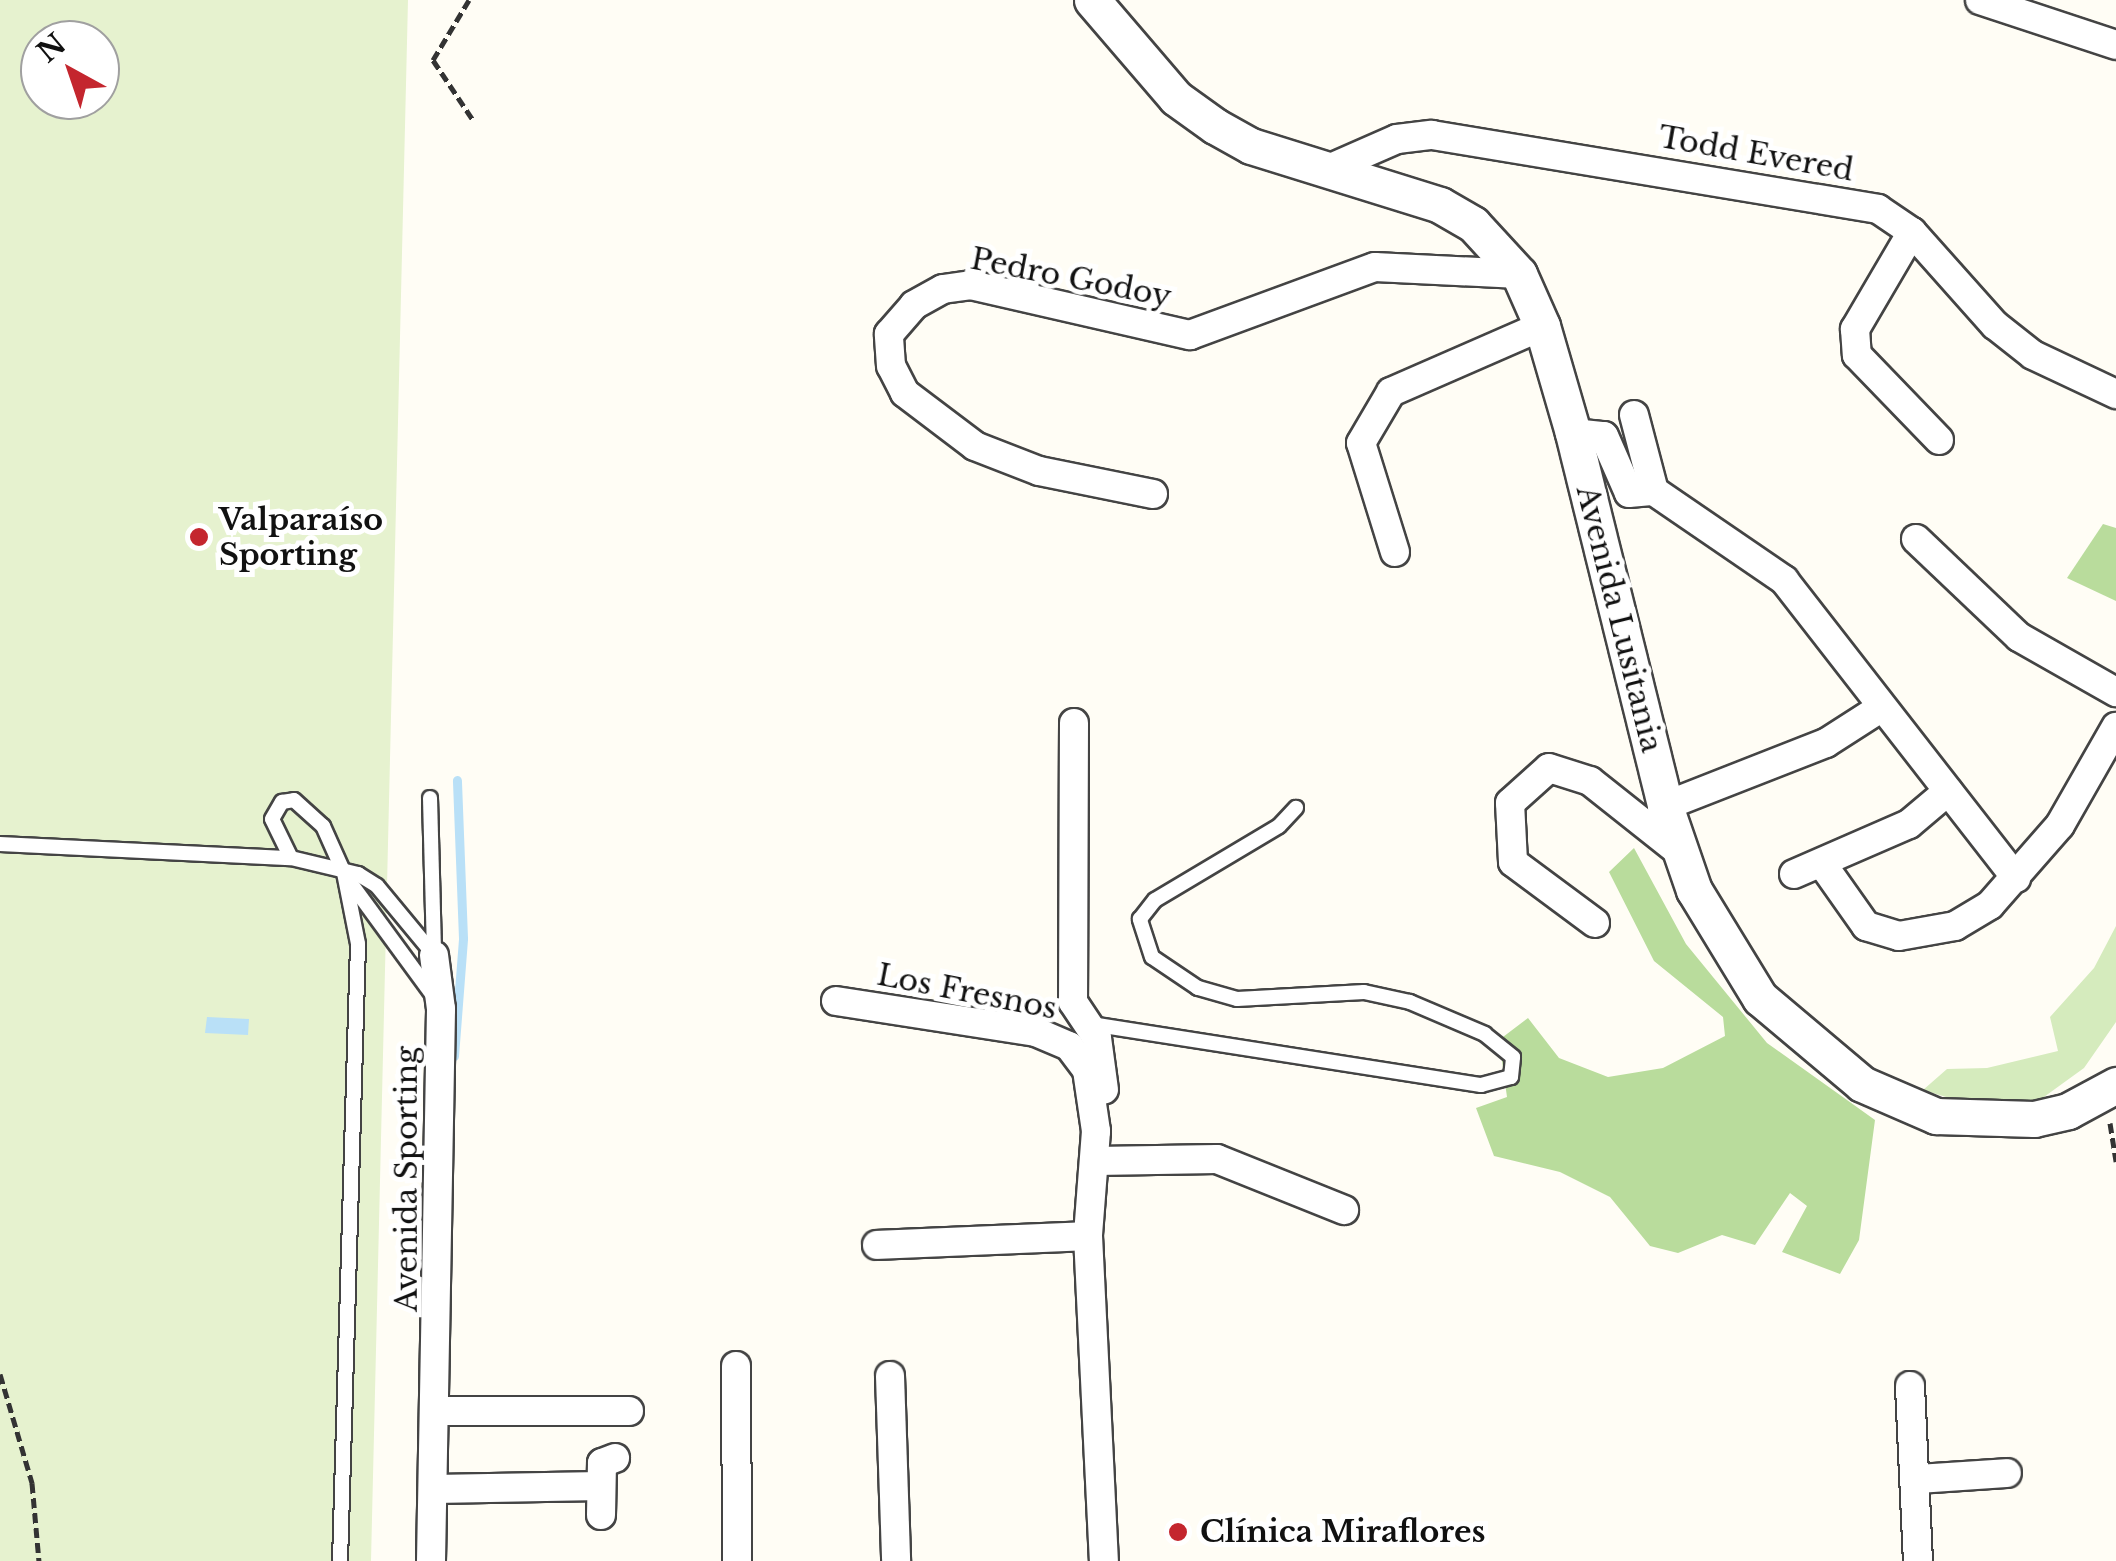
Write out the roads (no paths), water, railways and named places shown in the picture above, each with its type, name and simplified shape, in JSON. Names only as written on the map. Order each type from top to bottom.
[{"type":"street","name":"Avenida Lusitania","points":[[1092,0],[1176,98],[1215,126],[1250,146],[1440,204],[1472,224],[1520,274],[1542,326],[1573,433],[1665,806],[1710,920],[1760,998],[1825,1056],[1898,1104],[1936,1116],[2034,1119],[2068,1111],[2116,1085]]},
{"type":"street","points":[[1980,0],[2116,45]]},
{"type":"street","name":"Todd Evered","points":[[1326,170],[1397,138],[1488,140],[1878,209],[1912,232],[1995,325],[2066,374],[2116,394]]},
{"type":"street","points":[[1912,232],[1855,330],[1857,355],[1939,440]]},
{"type":"street","name":"Pedro Godoy","points":[[1153,494],[1039,471],[975,446],[905,393],[892,366],[889,334],[914,305],[943,289],[971,285],[1190,335],[1375,266],[1520,274]]},
{"type":"street","points":[[1395,552],[1361,443],[1391,392],[1542,326]]},
{"type":"street","points":[[1634,414],[1654,491]]},
{"type":"street","name":"Avenida Lusitania","points":[[1573,433],[1604,436],[1629,493],[1654,491],[1784,580],[1880,709],[2016,878]]},
{"type":"street","points":[[1916,539],[2020,638],[2116,692]]},
{"type":"street","points":[[1665,806],[1826,743],[1880,709]]},
{"type":"street","points":[[1074,723],[1073,1002],[1092,1024],[1106,1083],[1096,1131]]},
{"type":"street","points":[[1823,865],[1866,926],[1899,936],[1955,926],[1990,905],[2060,825],[2116,727]]},
{"type":"street","points":[[1594,923],[1513,862],[1510,803],[1549,768],[1590,780],[1682,854]]},
{"type":"street","points":[[1794,874],[1823,865],[1909,824],[1948,792]]},
{"type":"street","name":"Avenida Sporting","points":[[431,1561],[437,1411],[441,1008],[434,954]]},
{"type":"street","name":"Los Fresnos","points":[[836,1001],[1054,1038],[1087,1070],[1096,1131],[1088,1236],[1104,1561]]},
{"type":"street","points":[[1096,1161],[1217,1159],[1344,1210]]},
{"type":"street","points":[[878,1244],[1088,1236]]},
{"type":"street","points":[[736,1366],[737,1561]]},
{"type":"street","points":[[890,1376],[896,1561]]},
{"type":"street","points":[[1910,1386],[1918,1561]]},
{"type":"street","points":[[437,1411],[629,1411]]},
{"type":"street","points":[[601,1515],[602,1464],[615,1458]]},
{"type":"street","points":[[1917,1480],[2007,1473]]},
{"type":"street","points":[[434,1489],[601,1486]]},
{"type":"lane","name":"Avenida Sporting","points":[[430,798],[434,954]]},
{"type":"lane","points":[[292,858],[272,819],[282,802],[294,800],[323,826],[344,873],[441,1008]]},
{"type":"lane","points":[[1092,1024],[1481,1085],[1512,1077],[1513,1057],[1485,1034],[1410,1002],[1364,992],[1236,999],[1198,988],[1152,956],[1140,919],[1155,900],[1279,826],[1296,808]]},
{"type":"lane","points":[[0,844],[292,858],[377,886],[434,954]]},
{"type":"lane","points":[[340,1561],[358,944],[344,873]]},
{"type":"water","points":[[207,1017],[249,1019],[248,1035],[205,1033]]},
{"type":"waterway","points":[[454,1056],[463,938],[457,780]]},
{"type":"place","name":"Valparaíso Sporting","points":[[199,537]]},
{"type":"place","name":"Clínica Miraflores","points":[[1178,1532]]}]
